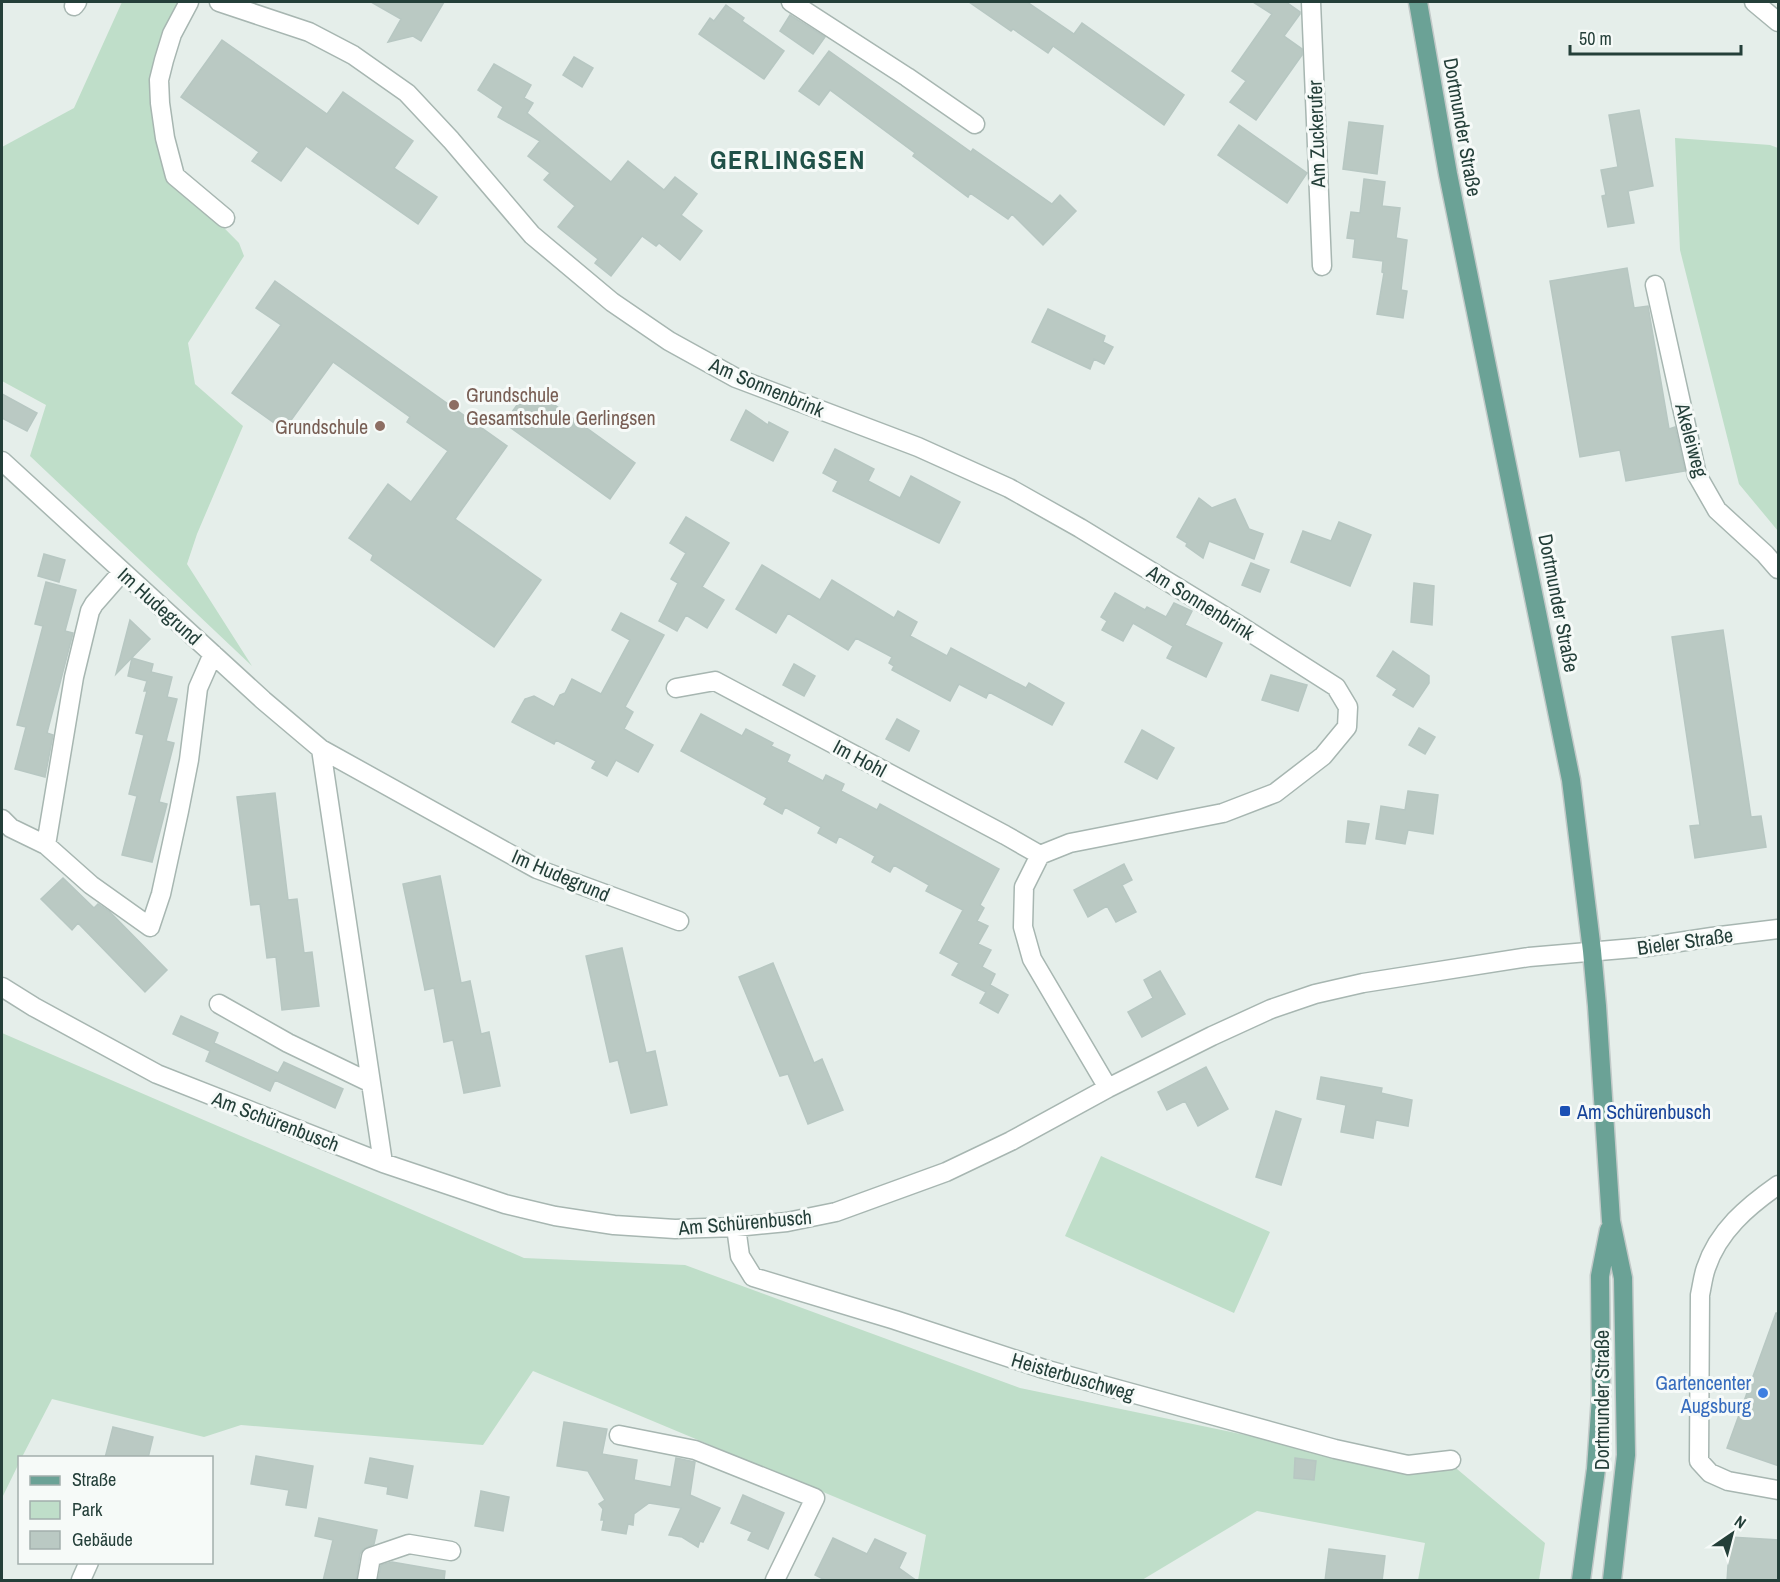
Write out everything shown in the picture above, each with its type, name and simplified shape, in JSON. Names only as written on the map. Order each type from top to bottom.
[{"type":"main road","name":"Dortmunder Straße","points":[[1418,2],[1448,174],[1571,780],[1592,951],[1611,1221],[1623,1278],[1626,1455],[1612,1581]]},
{"type":"main road","name":"Dortmunder Straße","points":[[1581,1581],[1596,1469],[1601,1397],[1600,1276],[1611,1221]]},
{"type":"street","points":[[189,2],[172,34],[159,80],[165,138],[175,176],[225,218]]},
{"type":"street","name":"Am Sonnenbrink","points":[[219,2],[309,32],[353,55],[407,93],[451,140],[532,235],[612,302],[669,341],[736,378],[918,447],[1010,488],[1090,534],[1336,687],[1348,707],[1347,727],[1323,756],[1275,793],[1223,813],[1070,843],[1040,855]]},
{"type":"street","points":[[791,2],[975,124]]},
{"type":"street","name":"Am Zuckerufer","points":[[1311,2],[1322,266]]},
{"type":"street","points":[[1754,2],[1779,22]]},
{"type":"street","name":"Akeleiweg","points":[[1655,285],[1697,475],[1717,510],[1779,569]]},
{"type":"street","name":"Im Hudegrund","points":[[4,468],[263,700],[321,749],[537,869],[679,921]]},
{"type":"street","points":[[46,845],[74,677],[90,611],[122,572]]},
{"type":"street","points":[[2,819],[11,828],[46,845],[91,885],[150,927],[161,894],[179,811],[189,760],[198,688],[213,654]]},
{"type":"street","name":"Im Hohl","points":[[676,688],[715,681],[1005,834],[1040,855]]},
{"type":"street","points":[[321,749],[383,1163]]},
{"type":"street","points":[[1040,855],[1024,887],[1023,927],[1032,959],[1107,1088]]},
{"type":"street","name":"Bieler Straße","points":[[1592,951],[1646,947],[1712,936],[1779,929]]},
{"type":"street","name":"Am Schürenbusch","points":[[2,987],[157,1074],[383,1163],[505,1204],[555,1216],[614,1225],[675,1229],[736,1227],[786,1222],[836,1212],[946,1172],[1011,1141],[1107,1088],[1212,1036],[1271,1009],[1315,993],[1363,983],[1539,956],[1592,951]]},
{"type":"street","points":[[219,1004],[288,1043],[371,1083]]},
{"type":"street","points":[[1779,1185],[1762,1196],[1736,1220],[1715,1246],[1705,1269],[1700,1295],[1699,1461],[1710,1473],[1728,1481],[1779,1490]]},
{"type":"street","name":"Heisterbuschweg","points":[[736,1227],[740,1256],[753,1277],[895,1320],[1044,1369],[1335,1449],[1408,1465],[1451,1460]]},
{"type":"street","points":[[619,1435],[695,1450],[815,1498],[775,1581]]},
{"type":"street","points":[[367,1581],[371,1557],[409,1544],[451,1551]]},
{"type":"street","points":[[81,1581],[89,1564]]},
{"type":"green space","points":[[122,2],[178,3],[159,49],[152,116],[165,168],[239,243],[244,256],[188,343],[195,384],[243,426],[197,534],[187,564],[252,666],[30,456],[46,405],[2,381],[2,147],[74,108]]},
{"type":"green space","points":[[1675,138],[1770,145],[1778,148],[1778,531],[1739,484],[1680,250]]},
{"type":"green space","points":[[2,1033],[524,1258],[685,1265],[1020,1388],[1409,1469],[1457,1469],[1545,1543],[1539,1580],[1418,1580],[1425,1543],[1257,1511],[1142,1580],[918,1580],[926,1535],[533,1371],[483,1445],[241,1425],[204,1437],[52,1399],[23,1456],[18,1456],[18,1465],[2,1498]]},
{"type":"green space","points":[[1101,1156],[1270,1232],[1234,1313],[1065,1236]]},
{"type":"building","points":[[371,2],[444,2],[421,41],[413,36],[388,42],[401,19]]},
{"type":"building","points":[[969,2],[1027,2],[1074,34],[1082,23],[1184,95],[1164,125],[1053,46],[1048,53]]},
{"type":"building","points":[[1253,2],[1286,2],[1300,12],[1284,36],[1302,49],[1302,55],[1256,120],[1230,102],[1246,81],[1232,71],[1272,14]]},
{"type":"building","points":[[726,5],[744,18],[742,21],[784,51],[764,79],[699,34],[710,18],[714,21]]},
{"type":"building","points":[[790,15],[825,37],[813,54],[780,31]]},
{"type":"building","points":[[222,40],[327,114],[343,92],[413,141],[394,168],[437,197],[418,224],[306,146],[281,181],[252,161],[259,152],[181,97]]},
{"type":"building","points":[[829,51],[971,152],[973,149],[1052,204],[1060,195],[1076,211],[1043,245],[1012,214],[1008,219],[970,193],[968,197],[913,156],[915,153],[830,90],[819,105],[799,91]]},
{"type":"building","points":[[574,57],[593,68],[582,87],[563,75]]},
{"type":"building","points":[[494,64],[531,85],[524,98],[533,103],[527,113],[611,182],[628,161],[664,190],[675,177],[697,194],[681,215],[702,231],[680,260],[659,243],[656,246],[642,236],[611,276],[595,263],[598,259],[558,227],[575,206],[544,180],[550,173],[528,156],[540,141],[498,117],[503,107],[478,90]]},
{"type":"building","points":[[1639,110],[1653,186],[1628,191],[1634,223],[1608,227],[1602,196],[1606,195],[1601,170],[1618,167],[1609,115]]},
{"type":"building","points":[[1349,122],[1383,126],[1377,174],[1343,169]]},
{"type":"building","points":[[1239,125],[1307,173],[1287,203],[1218,155]]},
{"type":"building","points":[[1364,179],[1385,182],[1382,206],[1400,208],[1396,238],[1407,240],[1401,290],[1407,291],[1403,318],[1377,314],[1384,273],[1382,272],[1383,261],[1353,257],[1355,239],[1347,238],[1351,212],[1360,213]]},
{"type":"building","points":[[1627,268],[1634,308],[1648,306],[1669,429],[1675,427],[1685,471],[1626,481],[1620,450],[1580,457],[1550,281]]},
{"type":"building","points":[[275,281],[507,446],[455,519],[541,580],[494,647],[371,560],[373,555],[349,538],[388,484],[411,502],[448,451],[407,422],[410,417],[333,362],[284,430],[232,393],[281,325],[256,308]]},
{"type":"building","points":[[1048,309],[1105,336],[1103,342],[1113,347],[1104,364],[1094,359],[1090,369],[1032,342]]},
{"type":"building","points":[[530,387],[635,463],[610,499],[504,423]]},
{"type":"building","points":[[2,394],[37,413],[27,431],[2,418]]},
{"type":"building","points":[[746,410],[768,425],[769,422],[788,432],[773,461],[731,440]]},
{"type":"building","points":[[835,449],[874,469],[868,481],[900,498],[911,476],[960,502],[939,543],[833,491],[838,481],[823,473]]},
{"type":"building","points":[[1199,498],[1212,508],[1235,499],[1249,529],[1263,534],[1254,559],[1209,541],[1203,558],[1177,537]]},
{"type":"building","points":[[686,517],[729,543],[702,587],[724,600],[707,628],[686,615],[677,631],[659,621],[678,583],[671,579],[686,553],[670,543]]},
{"type":"building","points":[[1339,522],[1371,535],[1350,586],[1291,562],[1303,531],[1331,541]]},
{"type":"building","points":[[44,554],[65,560],[59,582],[38,576]]},
{"type":"building","points":[[1251,563],[1269,570],[1260,592],[1242,585]]},
{"type":"building","points":[[762,565],[820,600],[832,580],[894,618],[898,611],[917,622],[910,636],[947,656],[951,648],[1026,688],[1029,683],[1064,703],[1052,725],[989,692],[986,698],[959,684],[950,701],[892,670],[894,666],[889,663],[892,657],[856,638],[848,650],[788,613],[776,633],[736,609]]},
{"type":"building","points":[[46,582],[76,590],[65,631],[73,633],[47,733],[53,735],[45,777],[15,769],[26,727],[17,725],[43,626],[35,624]]},
{"type":"building","points":[[1414,583],[1434,586],[1432,625],[1411,622]]},
{"type":"building","points":[[1115,593],[1145,610],[1147,607],[1166,617],[1174,603],[1192,611],[1185,625],[1222,643],[1206,677],[1167,658],[1173,646],[1133,623],[1123,641],[1102,630],[1107,621],[1101,617]]},
{"type":"building","points":[[621,613],[664,635],[625,707],[633,712],[624,729],[653,745],[638,772],[616,760],[607,776],[592,768],[596,761],[556,740],[554,744],[512,722],[525,699],[534,696],[554,707],[572,679],[601,694],[630,640],[612,630]]},
{"type":"building","points":[[130,620],[150,639],[116,674]]},
{"type":"building","points":[[1723,630],[1751,817],[1761,816],[1766,847],[1695,858],[1690,826],[1700,825],[1672,637]]},
{"type":"building","points":[[1393,651],[1429,676],[1429,683],[1413,707],[1393,695],[1397,689],[1377,676]]},
{"type":"building","points":[[132,658],[153,664],[151,672],[172,677],[167,697],[177,699],[166,741],[174,743],[159,802],[167,804],[152,862],[122,855],[137,796],[129,794],[144,735],[136,733],[147,691],[144,691],[147,681],[128,676]]},
{"type":"building","points":[[794,664],[815,676],[804,696],[783,685]]},
{"type":"building","points":[[1271,675],[1307,685],[1298,711],[1262,700]]},
{"type":"building","points":[[701,714],[742,736],[746,729],[773,743],[771,746],[790,755],[787,762],[823,781],[826,775],[844,784],[841,791],[877,810],[880,804],[999,869],[980,905],[984,908],[977,921],[988,926],[978,944],[991,950],[982,967],[995,974],[990,985],[1008,995],[998,1013],[980,1003],[986,992],[952,975],[959,963],[940,953],[963,910],[926,891],[929,885],[894,865],[890,872],[872,862],[875,856],[839,836],[836,843],[818,833],[821,827],[785,807],[782,814],[764,804],[767,798],[681,751]]},
{"type":"building","points":[[897,719],[919,731],[909,751],[886,739]]},
{"type":"building","points":[[1419,728],[1435,737],[1425,754],[1409,745]]},
{"type":"building","points":[[1142,730],[1174,748],[1157,779],[1125,762]]},
{"type":"building","points":[[1408,791],[1438,795],[1433,834],[1408,830],[1405,844],[1376,839],[1381,806],[1405,810]]},
{"type":"building","points":[[275,793],[288,900],[297,899],[304,953],[312,952],[319,1006],[282,1010],[276,957],[267,958],[260,904],[251,905],[237,797]]},
{"type":"building","points":[[1348,821],[1369,824],[1365,844],[1346,842]]},
{"type":"building","points":[[1124,864],[1132,880],[1122,885],[1136,912],[1116,922],[1107,906],[1088,917],[1074,890]]},
{"type":"building","points":[[440,876],[461,983],[470,981],[481,1034],[489,1032],[500,1086],[464,1093],[453,1040],[444,1042],[434,988],[425,990],[403,884]]},
{"type":"building","points":[[63,878],[94,908],[98,904],[110,912],[167,970],[145,992],[78,923],[72,930],[41,899]]},
{"type":"building","points":[[622,948],[646,1053],[655,1051],[667,1105],[631,1113],[618,1060],[610,1062],[586,956]]},
{"type":"building","points":[[773,963],[814,1063],[822,1059],[843,1110],[808,1124],[788,1074],[780,1076],[739,977]]},
{"type":"building","points":[[1160,971],[1185,1014],[1142,1037],[1128,1012],[1153,998],[1144,980]]},
{"type":"building","points":[[181,1016],[218,1033],[214,1043],[278,1073],[284,1062],[343,1089],[335,1108],[275,1080],[270,1091],[206,1061],[210,1051],[173,1034]]},
{"type":"building","points":[[1206,1067],[1228,1109],[1198,1126],[1185,1101],[1167,1110],[1158,1092]]},
{"type":"building","points":[[1321,1077],[1382,1088],[1381,1093],[1412,1100],[1408,1126],[1376,1120],[1373,1138],[1341,1132],[1346,1105],[1317,1099]]},
{"type":"building","points":[[1276,1111],[1301,1119],[1281,1185],[1256,1177]]},
{"type":"building","name":"Gartencenter Augsburg","points":[[1776,1313],[1779,1313],[1779,1466],[1727,1448]]},
{"type":"building","points":[[564,1422],[607,1429],[602,1454],[637,1460],[634,1480],[671,1487],[676,1458],[695,1462],[690,1495],[720,1508],[703,1542],[700,1541],[698,1547],[682,1537],[669,1535],[681,1508],[649,1503],[634,1514],[633,1525],[628,1524],[626,1534],[602,1530],[603,1509],[599,1504],[605,1500],[588,1471],[557,1466]]},
{"type":"building","points":[[113,1427],[153,1437],[148,1456],[106,1456]]},
{"type":"building","points":[[256,1456],[313,1466],[306,1508],[286,1505],[289,1490],[251,1484]]},
{"type":"building","points":[[370,1458],[413,1466],[407,1498],[387,1494],[388,1487],[365,1483]]},
{"type":"building","points":[[1295,1458],[1316,1461],[1314,1480],[1294,1478]]},
{"type":"building","points":[[481,1491],[509,1497],[503,1531],[475,1526]]},
{"type":"building","points":[[743,1495],[784,1513],[768,1549],[748,1540],[752,1532],[731,1523]]},
{"type":"building","points":[[319,1518],[377,1530],[374,1544],[363,1549],[360,1554],[356,1581],[323,1581],[333,1540],[315,1536]]},
{"type":"building","points":[[1730,1537],[1779,1540],[1779,1581],[1727,1581]]},
{"type":"building","points":[[833,1538],[867,1554],[875,1539],[906,1553],[899,1568],[917,1581],[827,1581],[815,1575]]},
{"type":"building","points":[[1329,1549],[1385,1556],[1382,1581],[1325,1581]]},
{"type":"building","points":[[392,1562],[445,1571],[444,1581],[378,1581],[381,1565]]},
{"type":"place","name":"Grundschule Gesamtschule Gerlingsen","points":[[454,405]]},
{"type":"place","name":"Grundschule","points":[[380,426]]},
{"type":"place","name":"Am Schürenbusch","points":[[1565,1111]]},
{"type":"place","name":"Gartencenter Augsburg","points":[[1763,1393]]},
{"type":"district","name":"GERLINGSEN","points":[[788,159]]}]
